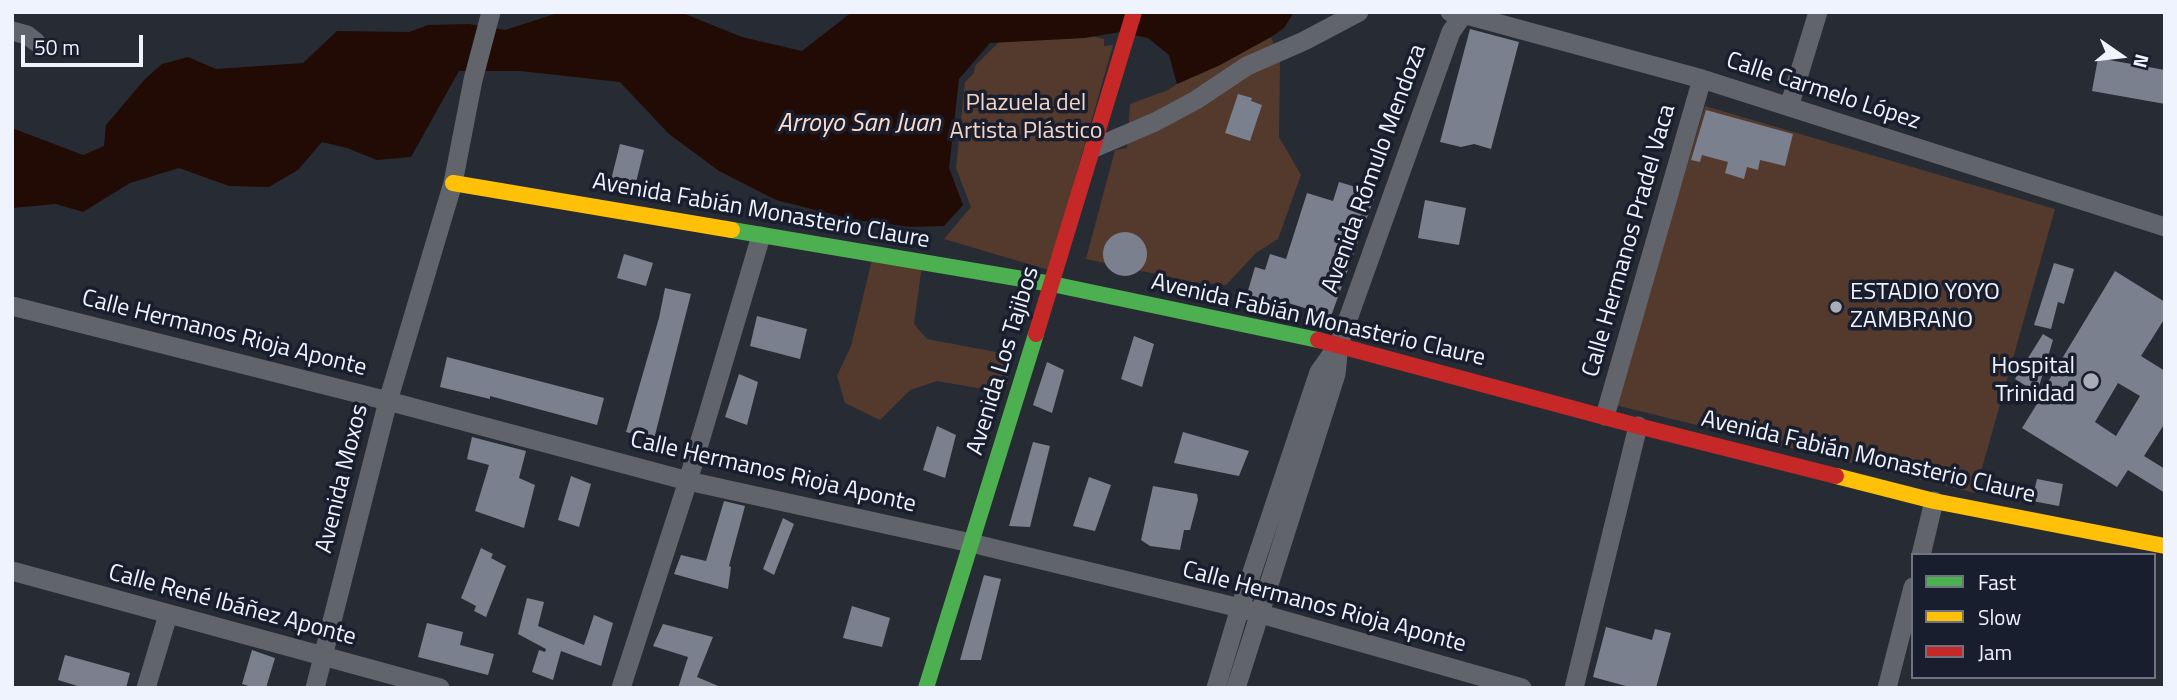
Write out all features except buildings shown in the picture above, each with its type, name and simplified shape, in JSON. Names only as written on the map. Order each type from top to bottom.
[{"type":"street","name":"Avenida Los Tajibos","points":[[926,688],[1134,12]]},
{"type":"street","points":[[1094,148],[1155,122],[1196,100],[1247,66],[1304,41],[1359,12]]},
{"type":"street","points":[[1789,107],[1818,12]]},
{"type":"street","name":"Calle Carmelo López","points":[[1459,13],[1702,79],[2165,227]]},
{"type":"street","name":"Avenida Rómulo Mendoza","points":[[1236,688],[1336,373],[1339,344],[1459,13]]},
{"type":"street","name":"Avenida Moxos","points":[[315,688],[388,401],[453,183],[473,80],[491,15]]},
{"type":"street","points":[[12,31],[36,41]]},
{"type":"street","name":"Calle Hermanos Pradel Vaca","points":[[1605,416],[1702,79]]},
{"type":"street","name":"Avenida Fabián Monasterio Claure","points":[[453,183],[1052,284],[1339,344],[1638,426],[1934,501],[2165,546]]},
{"type":"street","points":[[621,688],[688,481],[761,236]]},
{"type":"street","name":"Calle Hermanos Rioja Aponte","points":[[12,306],[388,401],[688,481],[971,543],[1240,608],[1522,688]]},
{"type":"street","name":"Avenida Rómulo Mendoza","points":[[1216,688],[1319,372],[1339,344]]},
{"type":"street","points":[[1574,688],[1638,426]]},
{"type":"street","points":[[1921,553],[1934,501]]},
{"type":"street","name":"Calle René Ibáñez Aponte","points":[[12,571],[440,688]]},
{"type":"street","points":[[1886,688],[1911,594]]},
{"type":"street","points":[[146,688],[168,615]]},
{"type":"green space","name":"Plazuela del Artista Plástico","points":[[1077,32],[1104,39],[1104,46],[1113,45],[1049,270],[944,239],[971,207],[956,168],[965,82],[974,73],[975,66],[1008,33]]},
{"type":"green space","points":[[1271,37],[1280,63],[1279,137],[1301,175],[1278,239],[1256,253],[1226,285],[1193,282],[1086,259],[1115,150],[1127,148],[1130,104],[1168,90]]},
{"type":"green space","name":"ESTADIO YOYO ZAMBRANO","points":[[1705,106],[2055,209],[1975,493],[1615,405]]},
{"type":"green space","points":[[873,256],[922,265],[914,324],[927,339],[1007,354],[1008,384],[977,388],[937,381],[910,390],[880,420],[845,403],[837,376],[851,346]]},
{"type":"water","name":"Arroyo San Juan","points":[[561,12],[685,14],[742,37],[802,51],[852,12],[1294,12],[1284,28],[1271,37],[1220,65],[1177,84],[1169,55],[1148,38],[1120,32],[1085,38],[990,43],[959,79],[949,168],[963,205],[944,226],[911,227],[855,220],[776,200],[719,171],[669,134],[620,82],[520,71],[459,71],[411,157],[377,160],[322,142],[298,170],[269,187],[229,186],[179,168],[130,183],[83,212],[56,204],[12,208],[12,128],[83,155],[104,146],[106,125],[144,80],[162,64],[188,57],[216,69],[303,63],[337,31],[409,32],[428,25],[469,24],[505,30]]},
{"type":"traffic: fast","points":[[732,230],[1052,284],[1318,340]]},
{"type":"traffic: fast","points":[[926,688],[1036,334]]},
{"type":"traffic: slow","points":[[453,183],[732,230]]},
{"type":"traffic: slow","points":[[1836,476],[1934,501],[2165,546]]},
{"type":"traffic: jam","points":[[1036,334],[1134,12]]},
{"type":"traffic: jam","points":[[1318,340],[1836,476]]},
{"type":"place","name":"ESTADIO YOYO ZAMBRANO","points":[[1836,307]]},
{"type":"place","name":"Hospital Trinidad","points":[[2091,381]]}]
